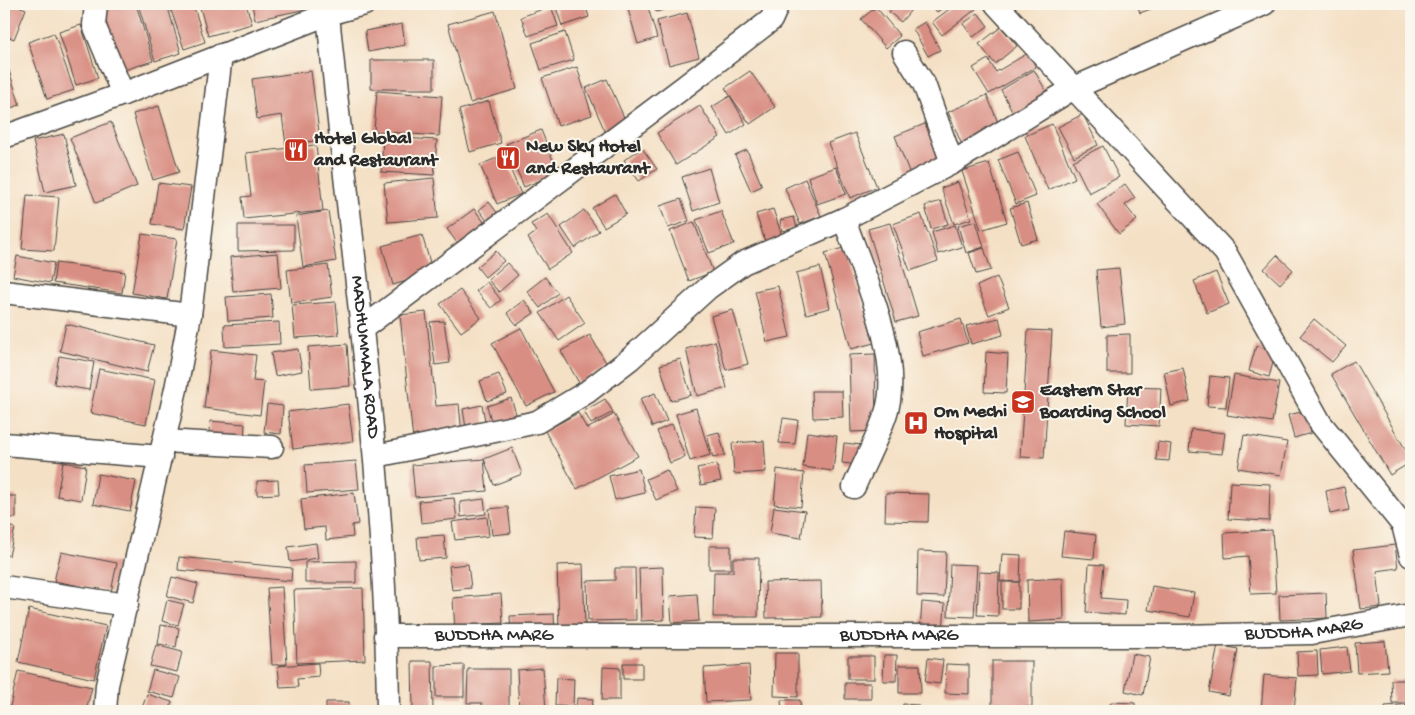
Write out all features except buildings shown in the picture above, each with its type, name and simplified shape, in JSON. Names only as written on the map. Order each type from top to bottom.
[{"type":"street","points":[[96,4],[94,25],[123,94]]},
{"type":"street","points":[[4,137],[123,94],[221,55],[327,9],[364,4]]},
{"type":"street","points":[[363,328],[764,25],[774,15],[776,9],[773,4]]},
{"type":"street","points":[[996,4],[1072,89],[1225,252],[1321,424],[1403,525],[1411,556]]},
{"type":"street","points":[[376,456],[537,422],[594,387],[630,359],[708,288],[742,263],[844,219],[952,163],[1072,89],[1264,4]]},
{"type":"street","name":"MADHUMMALA ROAD","points":[[327,9],[376,456],[388,711]]},
{"type":"street","points":[[904,52],[924,84],[952,163]]},
{"type":"street","points":[[105,711],[107,685],[162,449],[190,315],[221,55]]},
{"type":"street","points":[[844,219],[883,332],[891,379],[886,412],[854,487]]},
{"type":"street","points":[[4,292],[190,315]]},
{"type":"street","points":[[4,444],[162,449],[272,447]]},
{"type":"street","points":[[4,588],[126,605]]},
{"type":"street","name":"BUDDHA MARG","points":[[385,636],[992,634],[1181,636],[1312,633],[1411,615]]},
{"type":"place","name":"Hotel Global and Restaurant","points":[[296,150]]},
{"type":"place","name":"New Sky Hotel and Restaurant","points":[[508,158]]},
{"type":"place","name":"Eastern Star Boarding School","points":[[1023,402]]},
{"type":"place","name":"Om Mechi Hospital","points":[[916,423]]}]
